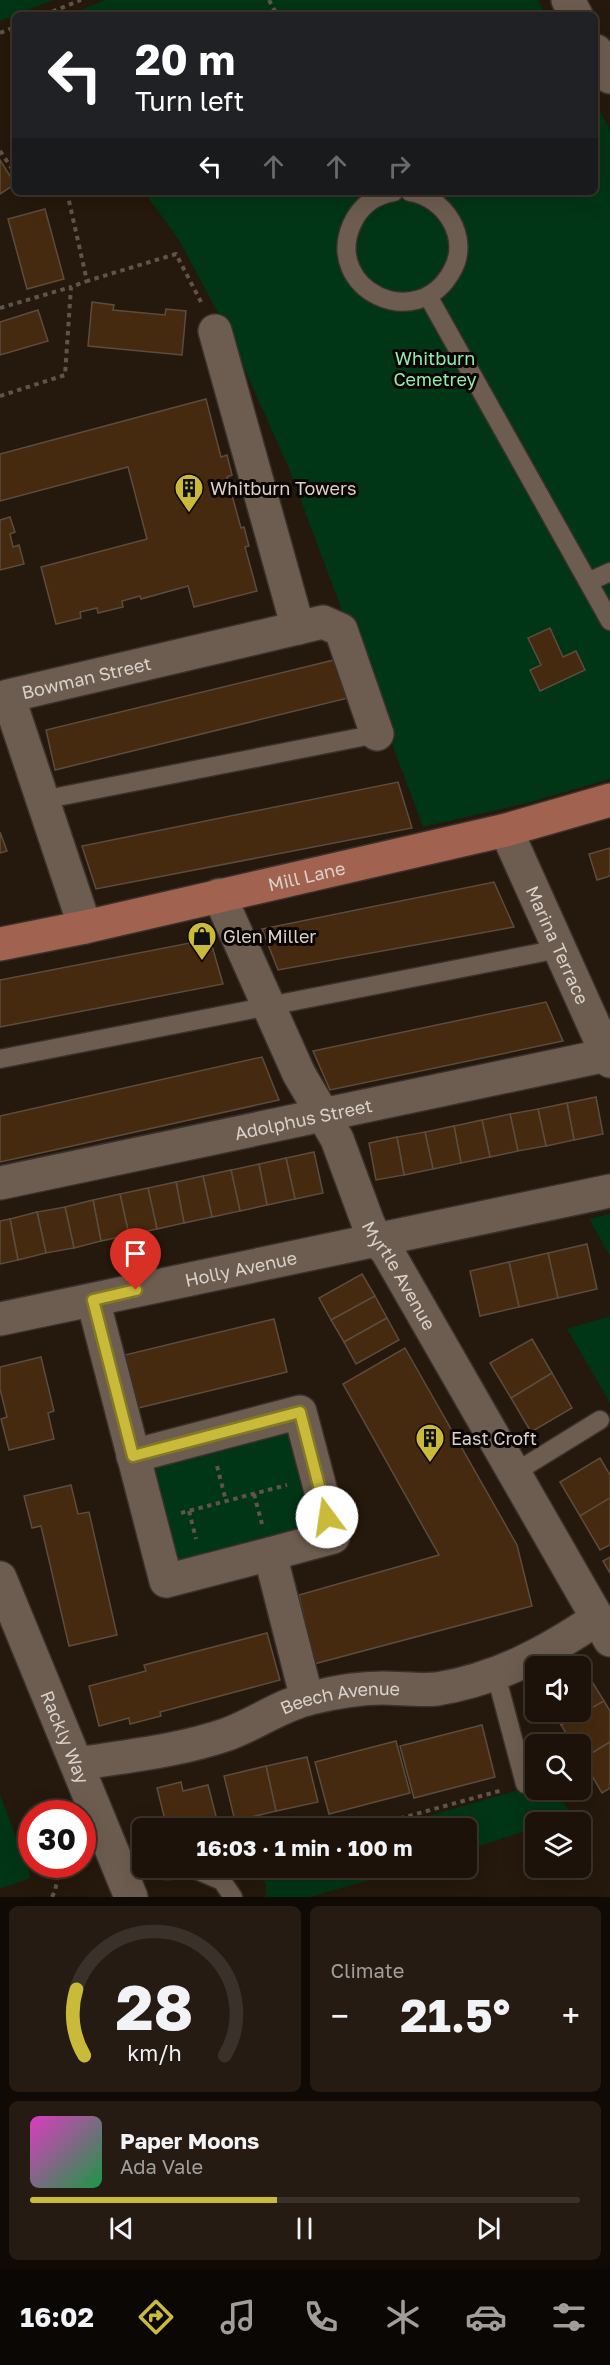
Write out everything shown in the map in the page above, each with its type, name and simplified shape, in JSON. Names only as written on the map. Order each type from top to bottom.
[{"type":"main road","name":"Mill Lane","points":[[0,944],[85,927],[506,830],[610,800]]},
{"type":"street","points":[[598,55],[610,77]]},
{"type":"street","points":[[215,331],[298,628]]},
{"type":"street","name":"Bowman Street","points":[[85,927],[8,696],[323,622],[341,630],[377,734]]},
{"type":"street","name":"Marina Terrace","points":[[506,830],[609,1058]]},
{"type":"street","name":"Myrtle Avenue","points":[[219,895],[299,1074],[337,1139],[376,1239],[387,1251],[604,1629]]},
{"type":"street","name":"Adolphus Street","points":[[0,1183],[322,1115],[609,1058]]},
{"type":"street","name":"Holly Avenue","points":[[0,1319],[610,1191]]},
{"type":"street","points":[[93,1300],[133,1456],[166,1581],[333,1537],[300,1412],[133,1456]]},
{"type":"street","points":[[270,1554],[308,1699]]},
{"type":"street","name":"Rackly Way","points":[[0,1578],[131,1897]]},
{"type":"street","name":"Beech Avenue","points":[[77,1764],[169,1750],[229,1733],[272,1712],[308,1699],[345,1690],[436,1689],[496,1675],[555,1647],[604,1629]]},
{"type":"lane","points":[[382,195],[368,203],[356,216],[348,232],[346,250],[351,268],[360,284],[374,295],[392,302],[411,302],[428,296],[443,285],[453,269],[458,251],[456,232],[449,215],[436,202],[424,195]]},
{"type":"lane","points":[[428,296],[610,621]]},
{"type":"lane","points":[[588,582],[610,572]]},
{"type":"lane","points":[[42,800],[377,734]]},
{"type":"lane","points":[[0,1059],[559,949]]},
{"type":"lane","points":[[514,1473],[600,1420]]},
{"type":"lane","points":[[496,1675],[525,1784]]},
{"type":"lane","points":[[113,1854],[140,1868],[192,1868],[222,1881],[234,1897]]},
{"type":"path","points":[[51,12],[81,0]]},
{"type":"path","points":[[0,151],[12,169]]},
{"type":"path","points":[[68,195],[87,281]]},
{"type":"path","points":[[0,308],[176,254],[215,331]]},
{"type":"path","points":[[0,396],[65,375],[71,287]]},
{"type":"path","points":[[150,1521],[317,1478]]},
{"type":"path","points":[[401,1818],[525,1784]]},
{"type":"path","points":[[52,1897],[57,1878]]},
{"type":"green space","points":[[0,0],[53,0],[23,12],[12,12],[12,16],[0,21]]},
{"type":"green space","points":[[105,0],[538,0],[544,12],[76,12]]},
{"type":"green space","name":"Whitburn Cemetrey","points":[[598,108],[610,130],[610,779],[527,803],[423,827],[289,469],[229,334],[179,240],[146,195],[598,195]]},
{"type":"green space","points":[[610,1214],[610,1256],[589,1219]]},
{"type":"green space","points":[[610,1316],[610,1403],[567,1329]]},
{"type":"green space","points":[[291,1429],[317,1527],[172,1565],[146,1467]]},
{"type":"green space","points":[[525,1788],[525,1800],[561,1800],[570,1812],[525,1812],[525,1831],[477,1847],[477,1818],[422,1818]]},
{"type":"green space","points":[[0,1794],[18,1843],[18,1878],[31,1878],[0,1889]]},
{"type":"green space","points":[[261,1878],[376,1878],[310,1897],[266,1897],[266,1885]]},
{"type":"building","points":[[0,160],[12,179],[12,186],[0,194]]},
{"type":"building","points":[[45,209],[64,279],[27,289],[8,219]]},
{"type":"building","points":[[92,302],[114,305],[113,310],[165,315],[166,309],[186,311],[182,355],[88,346]]},
{"type":"building","points":[[38,310],[48,341],[0,355],[0,322]]},
{"type":"building","name":"Whitburn Towers","points":[[206,399],[221,457],[227,455],[232,475],[227,477],[241,528],[244,527],[249,546],[245,547],[257,591],[194,607],[188,586],[141,599],[140,596],[122,601],[123,607],[98,613],[97,608],[80,612],[81,618],[56,624],[41,567],[147,539],[128,467],[0,501],[0,454]]},
{"type":"building","points":[[10,517],[15,532],[10,534],[13,547],[19,545],[24,564],[0,570],[0,520]]},
{"type":"building","points":[[550,628],[563,657],[576,651],[585,670],[540,691],[530,670],[541,665],[528,638]]},
{"type":"building","points":[[338,659],[348,698],[55,770],[46,730]]},
{"type":"building","points":[[398,782],[412,828],[96,889],[82,846]]},
{"type":"building","points":[[0,832],[7,851],[0,853]]},
{"type":"building","points":[[610,848],[610,876],[597,880],[589,854]]},
{"type":"building","points":[[494,882],[514,927],[278,970],[262,929]]},
{"type":"building","points":[[210,939],[223,984],[0,1027],[0,980]]},
{"type":"building","points":[[546,1002],[563,1041],[330,1090],[313,1051]]},
{"type":"building","points":[[262,1057],[279,1100],[0,1162],[0,1116]]},
{"type":"building","points":[[596,1097],[603,1134],[574,1140],[567,1103]]},
{"type":"building","points":[[567,1103],[574,1140],[546,1146],[538,1109]]},
{"type":"building","points":[[538,1109],[546,1146],[518,1151],[510,1114]]},
{"type":"building","points":[[510,1114],[518,1151],[490,1157],[482,1120]]},
{"type":"building","points":[[482,1120],[490,1157],[461,1163],[454,1126]]},
{"type":"building","points":[[454,1126],[461,1163],[433,1169],[425,1132]]},
{"type":"building","points":[[425,1132],[433,1169],[404,1175],[397,1137]]},
{"type":"building","points":[[397,1137],[404,1175],[376,1180],[369,1143]]},
{"type":"building","points":[[314,1152],[323,1193],[295,1199],[286,1158]]},
{"type":"building","points":[[286,1158],[295,1199],[267,1205],[259,1164]]},
{"type":"building","points":[[259,1164],[267,1205],[240,1211],[231,1170]]},
{"type":"building","points":[[231,1170],[240,1211],[212,1217],[203,1176]]},
{"type":"building","points":[[203,1176],[212,1217],[184,1223],[176,1182]]},
{"type":"building","points":[[176,1182],[184,1223],[157,1229],[148,1188]]},
{"type":"building","points":[[148,1188],[157,1229],[129,1235],[120,1194]]},
{"type":"building","points":[[120,1194],[129,1235],[101,1241],[93,1200]]},
{"type":"building","points":[[93,1200],[101,1241],[74,1248],[65,1207]]},
{"type":"building","points":[[65,1207],[74,1248],[46,1253],[37,1212]]},
{"type":"building","points":[[37,1212],[46,1253],[18,1260],[10,1219]]},
{"type":"building","points":[[10,1219],[18,1260],[0,1264],[0,1221]]},
{"type":"building","points":[[587,1244],[597,1289],[558,1298],[548,1253]]},
{"type":"building","points":[[548,1253],[558,1298],[519,1307],[509,1262]]},
{"type":"building","points":[[509,1262],[519,1307],[480,1316],[470,1271]]},
{"type":"building","points":[[362,1274],[375,1296],[331,1320],[319,1298]]},
{"type":"building","points":[[375,1296],[387,1318],[344,1342],[331,1320]]},
{"type":"building","points":[[387,1318],[399,1340],[356,1364],[344,1342]]},
{"type":"building","points":[[274,1319],[287,1372],[134,1409],[121,1356]]},
{"type":"building","points":[[532,1339],[552,1373],[511,1398],[490,1363]]},
{"type":"building","name":"East Croft","points":[[405,1348],[517,1545],[532,1606],[314,1664],[299,1595],[439,1555],[343,1384]]},
{"type":"building","points":[[41,1357],[54,1411],[48,1413],[54,1439],[9,1450],[1,1419],[7,1417],[0,1389],[0,1367]]},
{"type":"building","points":[[552,1373],[572,1408],[531,1432],[511,1398]]},
{"type":"building","points":[[600,1458],[610,1475],[610,1498],[580,1516],[560,1482]]},
{"type":"building","points":[[71,1485],[78,1514],[89,1512],[117,1635],[69,1646],[41,1526],[32,1528],[24,1496]]},
{"type":"building","points":[[610,1498],[610,1545],[600,1550],[580,1516]]},
{"type":"building","points":[[610,1557],[610,1573],[603,1561]]},
{"type":"building","points":[[267,1633],[280,1680],[160,1712],[161,1716],[130,1724],[129,1718],[99,1726],[89,1686],[146,1671],[144,1665]]},
{"type":"building","points":[[591,1680],[604,1701],[591,1708]]},
{"type":"building","points":[[604,1701],[610,1711],[610,1742],[591,1754],[591,1734],[567,1734],[561,1725],[566,1722],[591,1722],[591,1708]]},
{"type":"building","points":[[482,1725],[495,1777],[414,1798],[400,1746]]},
{"type":"building","points":[[396,1741],[410,1793],[329,1814],[315,1762]]},
{"type":"building","points":[[610,1742],[610,1788],[602,1793],[591,1774],[591,1754]]},
{"type":"building","points":[[307,1757],[318,1802],[276,1811],[266,1766]]},
{"type":"building","points":[[266,1766],[276,1811],[247,1818],[234,1818],[224,1776]]},
{"type":"building","points":[[181,1782],[183,1791],[208,1785],[216,1818],[164,1818],[157,1788]]},
{"type":"place","name":"Whitburn Towers","points":[[189,514]]},
{"type":"place","name":"Glen Miller","points":[[202,962]]},
{"type":"place","name":"East Croft","points":[[430,1464]]},
{"type":"route","points":[[136,1290],[93,1300],[133,1456],[300,1412],[327,1517]]}]
